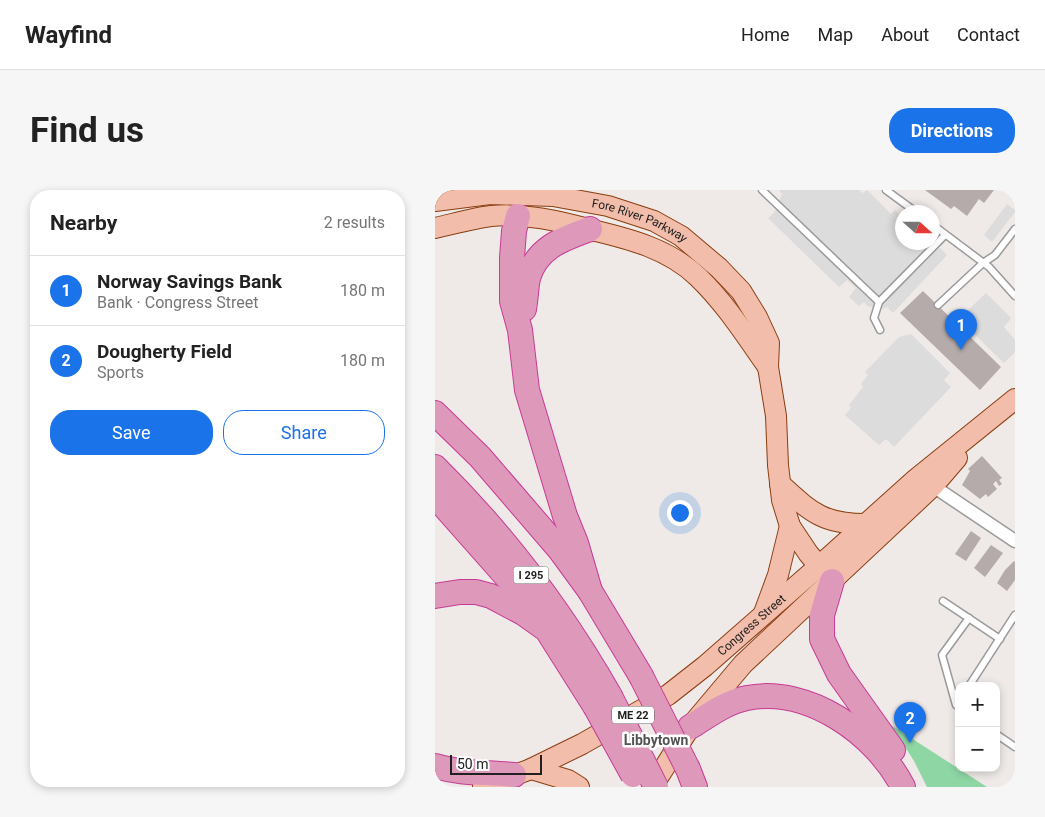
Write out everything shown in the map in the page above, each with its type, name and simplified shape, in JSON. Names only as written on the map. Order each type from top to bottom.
[{"type":"highway","points":[[519,200],[512,258],[512,301],[521,330],[527,390],[562,508],[576,543],[590,591]]},
{"type":"highway","points":[[521,330],[529,277],[535,263],[544,251],[558,241],[590,229]]},
{"type":"highway","points":[[435,413],[486,464],[560,550],[590,591],[641,676],[692,778]]},
{"type":"highway","name":"I 295","points":[[435,467],[491,527],[529,574],[585,654],[603,701],[654,787]]},
{"type":"highway","points":[[435,496],[513,583],[603,701],[639,787]]},
{"type":"highway","points":[[825,574],[822,639],[839,674],[892,749],[913,787]]},
{"type":"highway","points":[[435,596],[460,592],[476,592],[491,596],[523,613],[547,630]]},
{"type":"highway","points":[[690,727],[718,709],[738,701],[761,696],[791,698],[818,708],[856,730],[887,761],[903,787]]},
{"type":"highway","points":[[435,766],[471,773],[523,772]]},
{"type":"main road","name":"Fore River Parkway","points":[[435,201],[490,194],[519,200],[566,222],[633,240],[661,252],[698,276],[726,307],[768,367]]},
{"type":"main road","name":"Fore River Parkway","points":[[435,228],[491,216],[519,200],[553,196],[608,206],[654,221],[681,236],[719,268],[741,291],[757,317],[769,343],[768,367],[776,416],[781,500],[790,526],[825,574]]},
{"type":"main road","name":"Congress Street","points":[[654,787],[690,727],[743,664],[825,574],[866,524],[916,479],[1014,403]]},
{"type":"main road","name":"Congress Street","points":[[483,787],[523,772],[582,744],[668,695],[705,666],[764,613],[825,574],[933,486],[991,419]]},
{"type":"main road","points":[[780,484],[807,508],[829,520],[850,524],[866,524]]},
{"type":"main road","points":[[764,613],[778,575],[790,526]]},
{"type":"main road","points":[[523,772],[568,780],[579,787]]},
{"type":"street","points":[[933,486],[1015,541]]},
{"type":"lane","points":[[762,190],[879,302]]},
{"type":"lane","points":[[886,190],[906,205]]},
{"type":"lane","points":[[938,305],[983,263],[995,256],[1015,229]]},
{"type":"lane","points":[[940,231],[983,263],[1015,295]]},
{"type":"lane","points":[[880,330],[874,318],[879,302],[945,235]]},
{"type":"lane","points":[[943,601],[1000,639]]},
{"type":"lane","points":[[972,682],[1015,615]]},
{"type":"lane","points":[[955,695],[942,655],[969,618]]},
{"type":"lane","points":[[1000,737],[1015,747]]},
{"type":"green space","points":[[891,725],[955,766],[955,772],[964,772],[987,787],[927,787],[914,761]]},
{"type":"shaded area","points":[[779,190],[859,190],[863,193],[867,190],[891,214],[895,210],[895,250],[940,248],[947,255],[893,313],[887,307],[883,309],[867,306],[864,302],[859,306],[849,297],[856,288],[847,280],[839,287],[768,218],[774,213],[782,194]]},
{"type":"shaded area","points":[[1007,204],[1015,212],[992,242],[984,235]]},
{"type":"shaded area","points":[[986,293],[1011,318],[1004,327],[1015,340],[1015,352],[1004,363],[959,319]]},
{"type":"shaded area","points":[[911,334],[950,373],[944,380],[951,387],[894,447],[886,439],[879,445],[845,415],[851,408],[849,405],[863,387],[861,384],[868,375],[865,372],[899,337]]},
{"type":"building","points":[[925,190],[994,190],[984,203],[979,199],[967,216],[954,206],[951,209]]},
{"type":"building","points":[[923,291],[1001,367],[980,390],[900,313]]},
{"type":"building","points":[[982,456],[1002,478],[999,480],[1002,484],[999,486],[996,481],[993,484],[997,489],[988,497],[986,494],[980,499],[962,485],[970,471],[968,469]]},
{"type":"building","points":[[971,531],[981,538],[966,561],[955,554]]},
{"type":"building","points":[[991,545],[1003,553],[985,577],[974,568]]},
{"type":"building","points":[[1014,561],[1015,580],[1007,591],[997,583],[1005,570]]},
{"type":"place","name":"Norway Savings Bank","points":[[961,350]]},
{"type":"place","name":"Dougherty Field","points":[[910,743]]},
{"type":"district","name":"Libbytown","points":[[656,740]]}]
